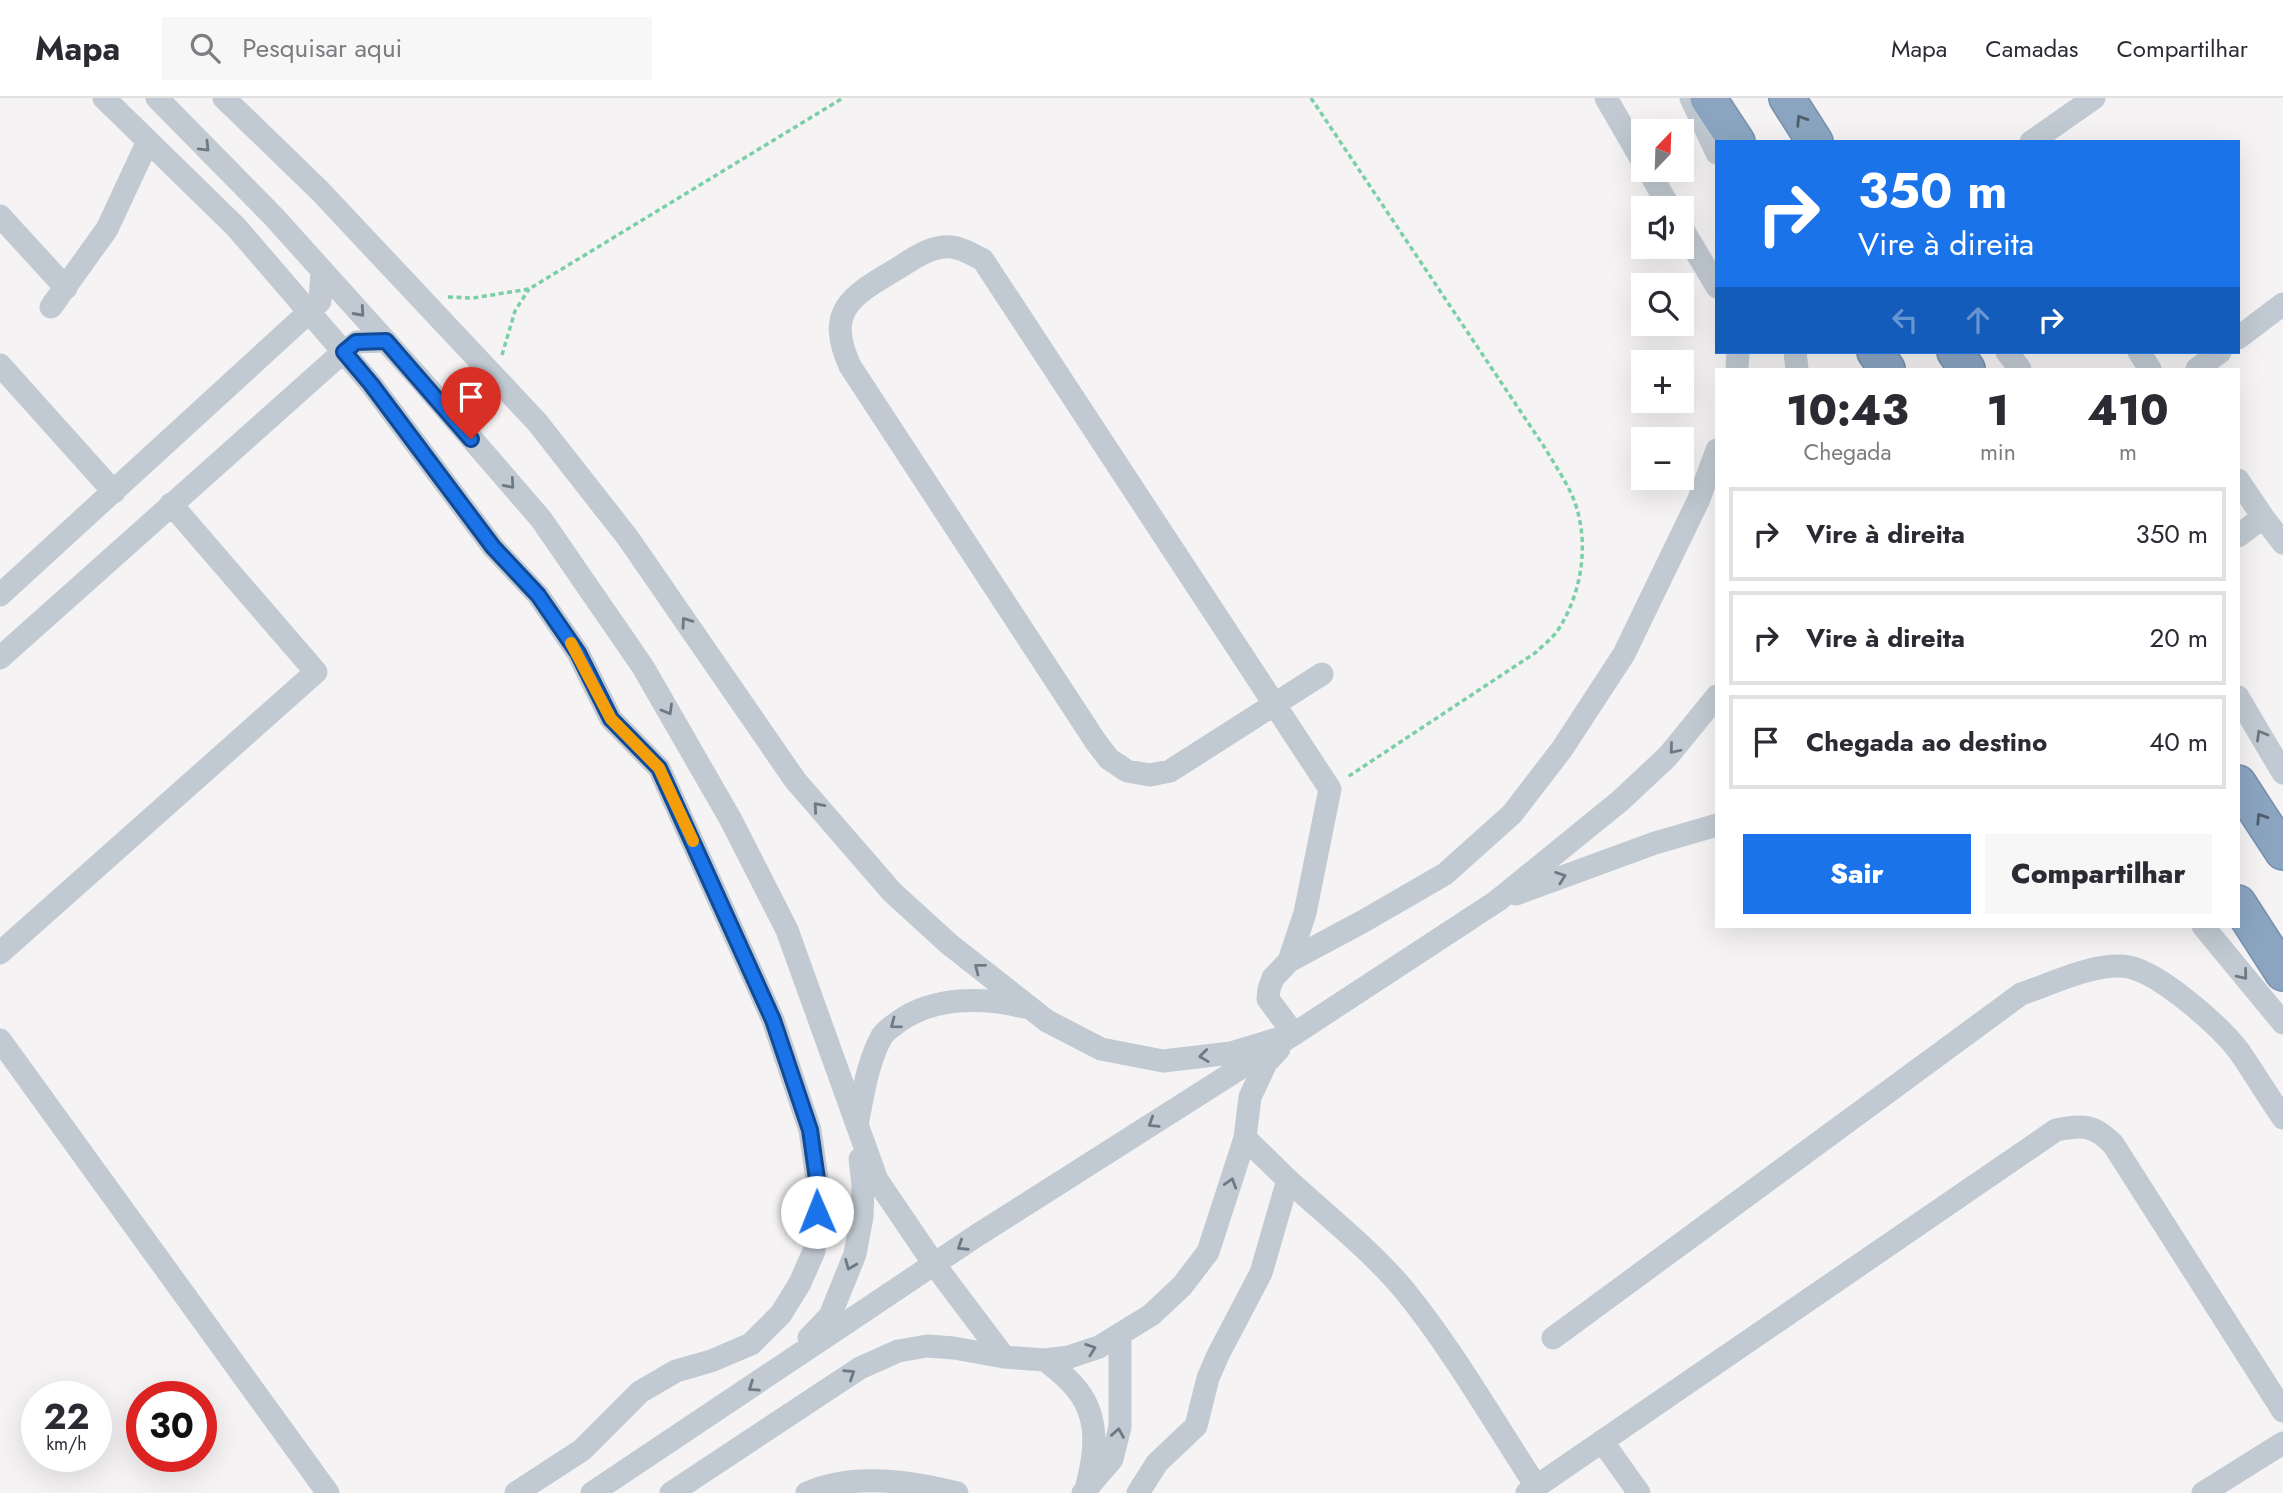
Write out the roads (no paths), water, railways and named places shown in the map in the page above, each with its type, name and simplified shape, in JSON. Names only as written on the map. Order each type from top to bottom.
[{"type":"highway","points":[[1708,98],[1736,140]]},
{"type":"highway","points":[[1787,98],[1814,140]]},
{"type":"highway","points":[[2240,786],[2283,852]]},
{"type":"highway","points":[[2240,906],[2283,973]]},
{"type":"street","points":[[104,98],[236,227],[371,384],[493,547],[538,595],[578,653],[611,719],[659,768],[773,1020],[810,1130],[819,1193],[814,1251],[800,1283],[781,1314],[751,1344],[711,1361],[676,1371],[640,1392],[582,1450],[516,1493]]},
{"type":"street","points":[[157,98],[274,217],[541,519],[643,667],[731,821],[787,930],[877,1180],[934,1264],[1004,1357]]},
{"type":"street","points":[[224,98],[320,191],[537,422],[628,538],[795,780],[892,892],[949,944],[1047,1021],[1101,1049],[1163,1061],[1231,1053],[1294,1034]]},
{"type":"street","points":[[1606,98],[1631,141]]},
{"type":"street","points":[[1691,98],[1715,149]]},
{"type":"street","points":[[2034,140],[2094,98]]},
{"type":"street","points":[[51,307],[107,229],[148,141]]},
{"type":"street","points":[[0,216],[66,288]]},
{"type":"street","points":[[1289,961],[1305,913],[1330,789],[1275,705],[983,260],[954,248],[925,251],[858,292],[844,310],[839,328],[842,348],[850,366],[1109,758],[1127,771],[1150,775],[1170,771],[1275,705],[1322,674]]},
{"type":"street","points":[[1694,248],[1715,284]]},
{"type":"street","points":[[0,595],[309,312],[320,300],[322,270]]},
{"type":"street","points":[[2240,336],[2283,304]]},
{"type":"street","points":[[0,658],[356,342],[386,341]]},
{"type":"street","points":[[2009,354],[2019,368]]},
{"type":"street","points":[[2198,368],[2217,354]]},
{"type":"street","points":[[0,365],[114,492]]},
{"type":"street","points":[[1294,1034],[1268,999],[1273,978],[1289,961],[1445,874],[1512,814],[1562,749],[1624,654],[1699,499],[1715,455]]},
{"type":"street","points":[[2240,483],[2283,543]]},
{"type":"street","points":[[0,953],[316,672],[171,504]]},
{"type":"street","points":[[2240,534],[2263,517]]},
{"type":"street","points":[[592,1493],[934,1264],[1497,901],[1620,801],[1668,756],[1715,698]]},
{"type":"street","points":[[2240,700],[2283,773]]},
{"type":"street","points":[[1497,901],[1655,843],[1715,826]]},
{"type":"street","points":[[2205,928],[2283,1023]]},
{"type":"street","points":[[1553,1338],[2021,994],[2098,968],[2129,967],[2164,982],[2184,997],[2237,1049],[2283,1118]]},
{"type":"street","points":[[781,1367],[830,1316],[855,1254],[862,1217],[863,1186],[856,1125],[871,1061],[884,1033],[906,1016],[933,1006],[966,1000],[1000,1001],[1031,1009]]},
{"type":"street","points":[[671,1493],[860,1368],[898,1351],[927,1346],[1004,1357],[1045,1360],[1069,1357],[1100,1347],[1151,1315],[1182,1286],[1208,1252],[1245,1138],[1250,1097],[1266,1063],[1294,1034]]},
{"type":"street","points":[[0,1040],[328,1493]]},
{"type":"street","points":[[1245,1138],[1404,1290],[1437,1335],[1532,1490],[2056,1130],[2077,1126],[2100,1132],[2113,1144],[2283,1412]]},
{"type":"street","points":[[1138,1493],[1157,1463],[1196,1426],[1208,1378],[1261,1273],[1288,1180]]},
{"type":"street","points":[[1084,1492],[1112,1459],[1120,1427],[1120,1334]]},
{"type":"street","points":[[1045,1360],[1075,1387],[1090,1411],[1094,1430],[1094,1457],[1084,1492]]},
{"type":"street","points":[[1602,1441],[1639,1493]]},
{"type":"street","points":[[2203,1493],[2283,1443]]},
{"type":"street","points":[[807,1493],[850,1483],[887,1480],[923,1484],[957,1493]]}]
